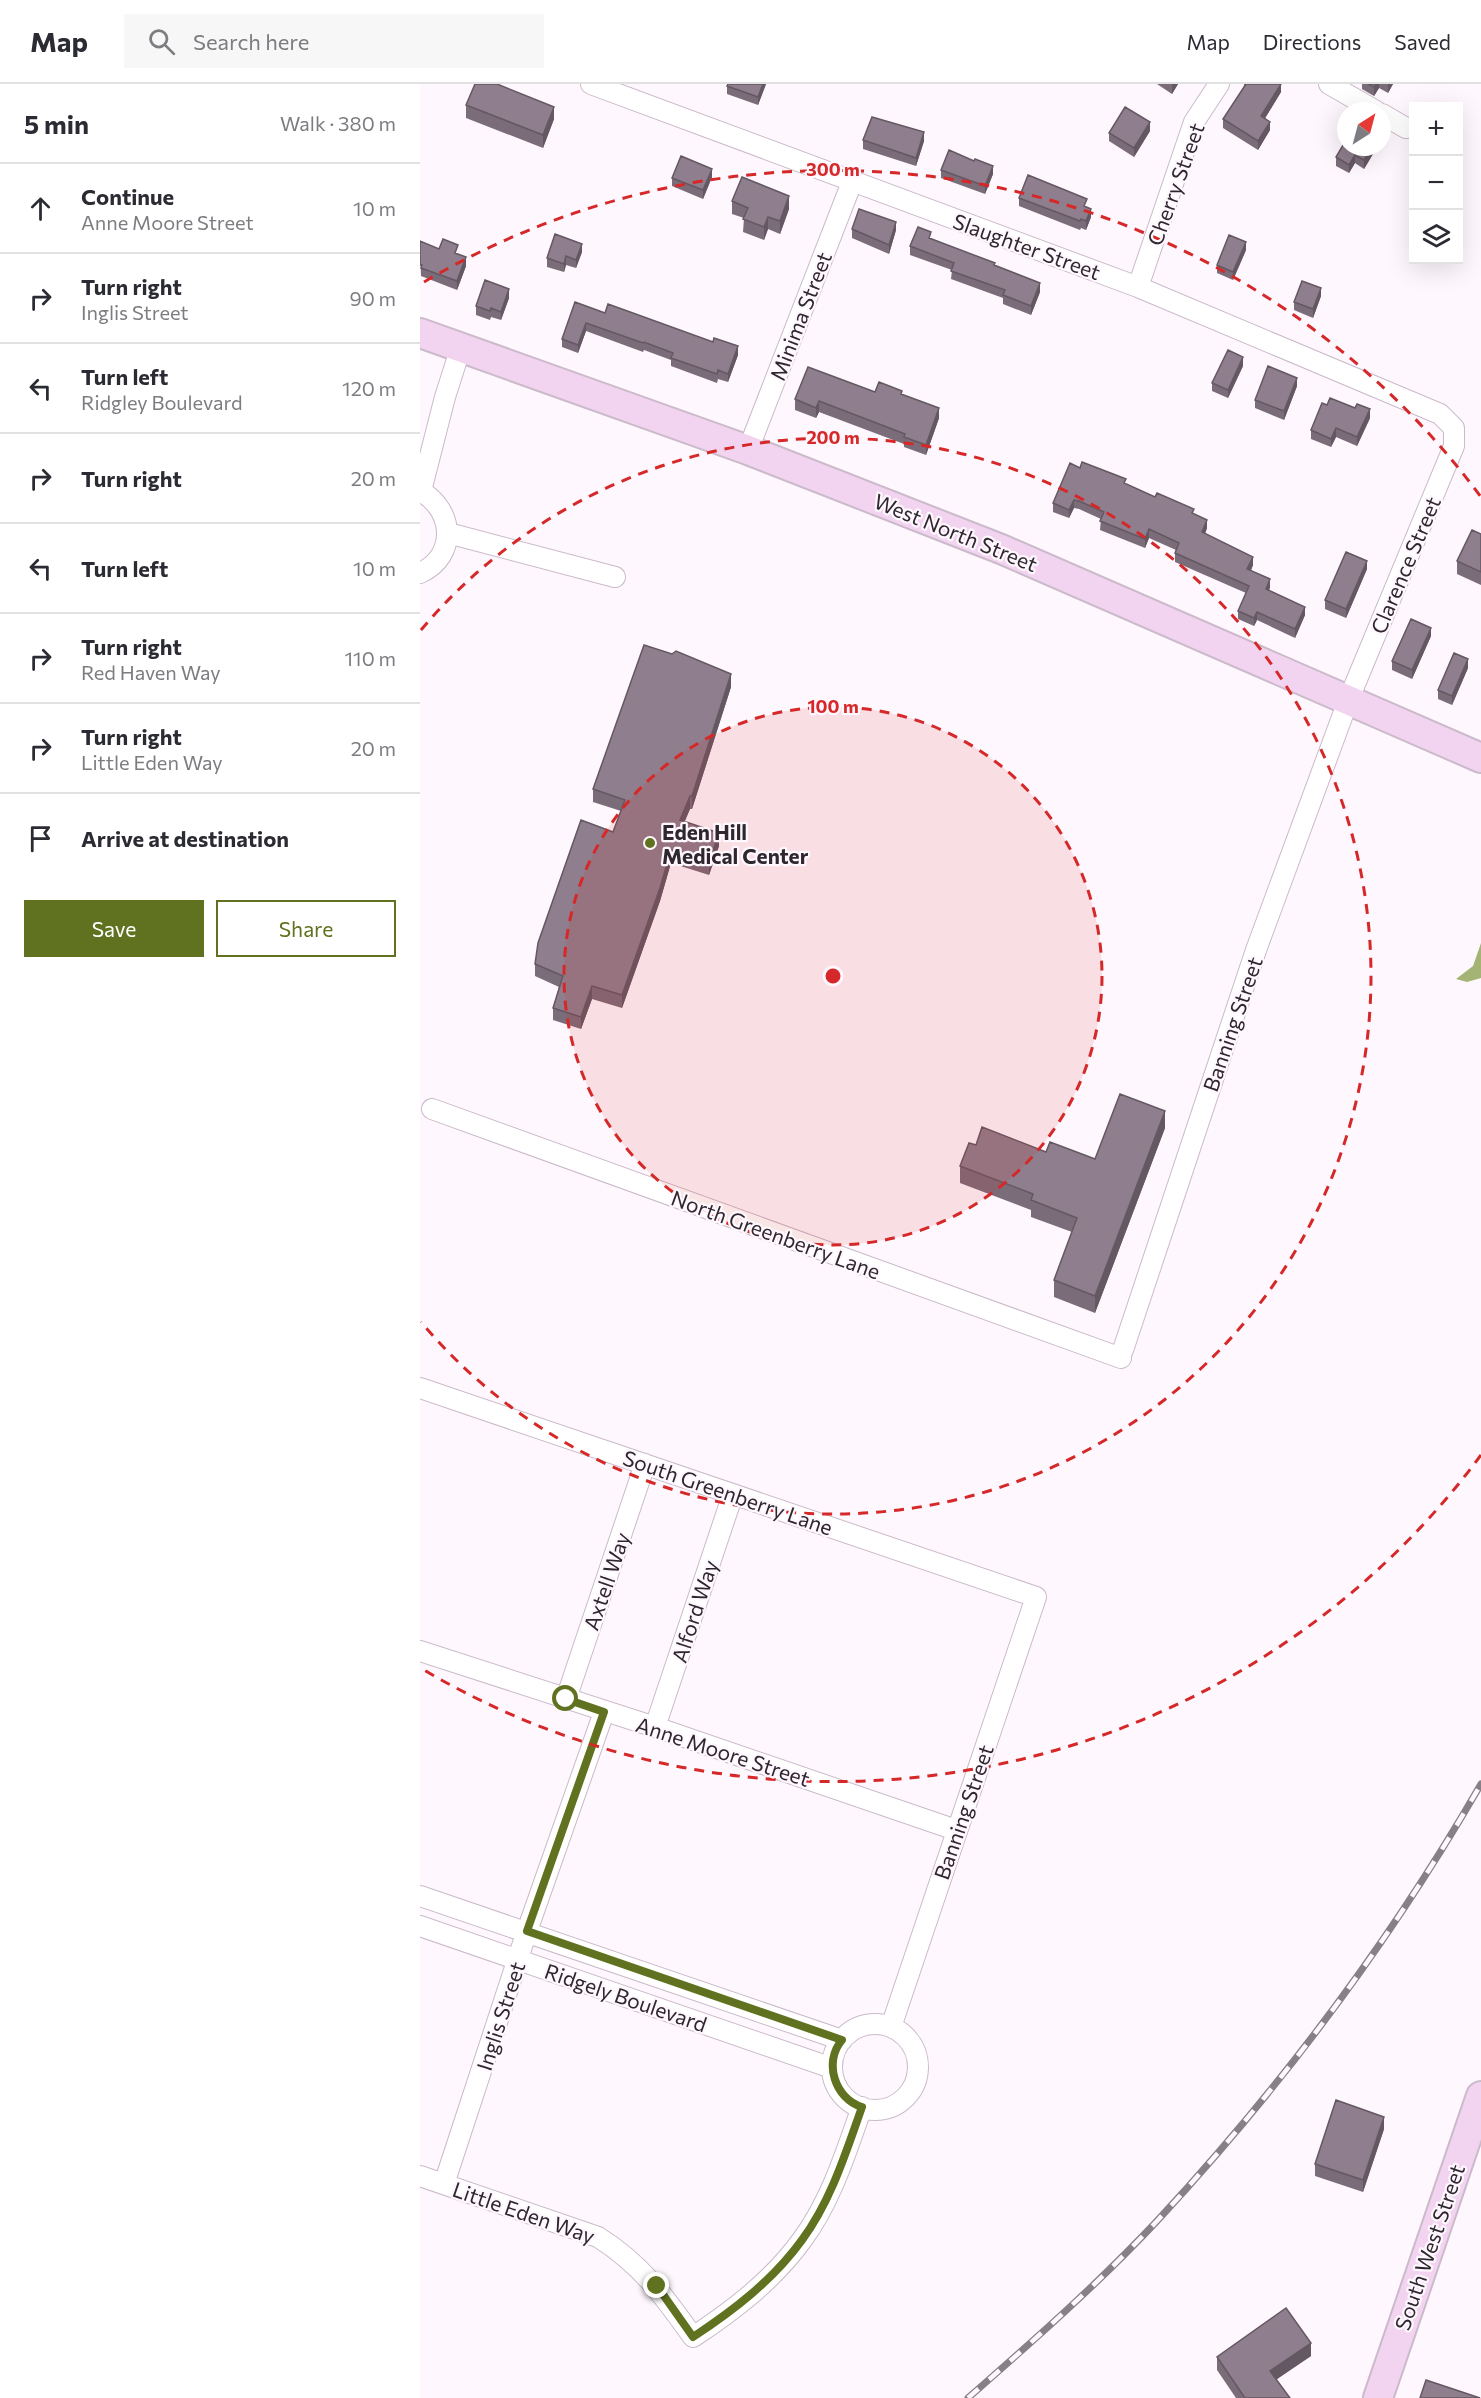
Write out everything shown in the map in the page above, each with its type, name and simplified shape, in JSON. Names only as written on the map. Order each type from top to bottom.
[{"type":"main road","name":"West North Street","points":[[420,333],[748,450],[1001,549],[1481,758]]},
{"type":"main road","name":"South West Street","points":[[1378,2398],[1481,2096]]},
{"type":"street","name":"Slaughter Street","points":[[591,84],[1138,287],[1440,414],[1454,428]]},
{"type":"street","name":"Cherry Street","points":[[1138,287],[1194,122],[1219,84]]},
{"type":"street","points":[[1329,84],[1360,102]]},
{"type":"street","points":[[1391,119],[1406,128]]},
{"type":"street","name":"Minima Street","points":[[748,450],[852,182]]},
{"type":"street","points":[[420,573],[435,563],[441,555],[447,533],[443,513],[437,504],[420,491],[461,347]]},
{"type":"street","name":"Clarence Street","points":[[1348,701],[1454,446],[1454,428]]},
{"type":"street","points":[[447,533],[615,577]]},
{"type":"street","name":"Banning Street","points":[[1122,1354],[1249,970],[1348,701]]},
{"type":"street","name":"North Greenberry Lane","points":[[432,1109],[1122,1354]]},
{"type":"street","name":"South Greenberry Lane","points":[[420,1388],[1036,1597]]},
{"type":"street","name":"Axtell Way","points":[[566,1699],[645,1464]]},
{"type":"street","name":"Alford Way","points":[[655,1727],[733,1494]]},
{"type":"street","name":"Banning Street","points":[[891,2027],[1036,1597]]},
{"type":"street","name":"Anne Moore Street","points":[[420,1651],[655,1727],[956,1830]]},
{"type":"street","name":"Inglis Street","points":[[444,2184],[527,1931],[604,1712]]},
{"type":"street","points":[[420,1896],[842,2040]]},
{"type":"street","name":"Ridgely Boulevard","points":[[420,1926],[832,2068]]},
{"type":"street","points":[[873,2024],[891,2027],[900,2031],[916,2054],[918,2068],[915,2082],[908,2094],[897,2104],[884,2109],[862,2107],[844,2096],[836,2084],[832,2068],[833,2057],[848,2033],[873,2024]]},
{"type":"street","name":"Little Eden Way","points":[[420,2176],[598,2236],[644,2272],[657,2286],[693,2337],[728,2314],[765,2282],[802,2240],[831,2189],[862,2107]]},
{"type":"shaded area","points":[[1481,943],[1481,978],[1467,982],[1456,979],[1473,966]]},
{"type":"building","points":[[475,84],[497,84],[554,107],[543,135],[466,105]]},
{"type":"building","points":[[728,84],[763,84],[758,97],[727,86]]},
{"type":"building","points":[[1246,84],[1281,84],[1261,116],[1270,122],[1258,141],[1223,119]]},
{"type":"building","points":[[1125,107],[1150,122],[1134,148],[1109,133]]},
{"type":"building","points":[[872,117],[924,132],[916,158],[863,140]]},
{"type":"building","points":[[949,150],[993,166],[985,186],[941,170]]},
{"type":"building","points":[[1337,155],[1354,156],[1349,165],[1336,157]]},
{"type":"building","points":[[681,156],[712,169],[703,190],[672,178]]},
{"type":"building","points":[[1028,175],[1087,199],[1084,206],[1091,209],[1086,221],[1081,219],[1080,221],[1019,198]]},
{"type":"building","points":[[742,177],[789,196],[780,221],[768,217],[764,227],[743,219],[748,208],[732,201]]},
{"type":"building","points":[[859,209],[896,222],[889,245],[852,229]]},
{"type":"building","points":[[918,227],[931,232],[929,238],[1040,283],[1031,306],[1003,295],[1005,290],[951,271],[954,263],[910,246]]},
{"type":"building","points":[[555,234],[582,244],[576,260],[566,256],[564,264],[547,258]]},
{"type":"building","points":[[1229,235],[1246,242],[1233,272],[1217,265]]},
{"type":"building","points":[[443,239],[458,245],[455,253],[466,257],[457,281],[421,268],[422,265],[420,265],[420,241],[439,249]]},
{"type":"building","points":[[485,280],[509,289],[501,312],[476,306]]},
{"type":"building","points":[[1302,281],[1321,288],[1313,309],[1294,302]]},
{"type":"building","points":[[575,302],[605,313],[608,304],[713,342],[714,338],[738,346],[728,374],[718,370],[717,374],[671,358],[673,353],[586,323],[578,345],[562,339]]},
{"type":"building","points":[[1228,350],[1243,357],[1228,390],[1212,383]]},
{"type":"building","points":[[1268,366],[1297,378],[1284,411],[1255,400]]},
{"type":"building","points":[[808,367],[875,392],[879,382],[902,391],[901,394],[939,408],[926,445],[904,437],[905,434],[819,401],[816,408],[795,399]]},
{"type":"building","points":[[1330,398],[1355,408],[1357,404],[1370,409],[1357,437],[1336,428],[1331,439],[1311,430],[1322,403],[1327,405]]},
{"type":"building","points":[[1082,462],[1126,479],[1124,483],[1155,497],[1157,493],[1194,509],[1192,513],[1207,520],[1202,532],[1253,557],[1247,569],[1270,579],[1266,589],[1305,607],[1295,629],[1257,612],[1254,618],[1238,611],[1249,586],[1175,553],[1179,543],[1149,529],[1145,539],[1100,521],[1104,512],[1079,501],[1074,500],[1069,510],[1053,503],[1070,463],[1080,468]]},
{"type":"building","points":[[1472,530],[1481,534],[1481,572],[1457,561]]},
{"type":"building","points":[[1346,552],[1367,561],[1346,609],[1325,600]]},
{"type":"building","points":[[1411,619],[1431,628],[1412,670],[1392,661]]},
{"type":"building","name":"Eden Hill Medical Center","points":[[644,645],[672,654],[676,651],[731,674],[692,796],[680,820],[719,833],[709,862],[671,850],[622,995],[592,986],[581,1017],[553,1008],[563,976],[535,964],[538,943],[581,820],[613,832],[625,800],[593,789]]},
{"type":"building","points":[[1454,653],[1468,659],[1452,696],[1438,690]]},
{"type":"building","points":[[1120,1094],[1165,1111],[1095,1296],[1054,1280],[1077,1218],[1031,1200],[1033,1194],[960,1166],[969,1143],[976,1145],[982,1127],[1046,1152],[1050,1142],[1095,1159]]},
{"type":"building","points":[[1336,2100],[1384,2117],[1363,2180],[1315,2164]]},
{"type":"building","points":[[1286,2308],[1311,2343],[1270,2371],[1290,2398],[1245,2398],[1217,2357]]},
{"type":"building","points":[[1426,2380],[1480,2398],[1420,2398]]},
{"type":"railway","points":[[968,2398],[1065,2312],[1135,2244],[1247,2118],[1290,2066],[1371,1956],[1446,1843],[1481,1784]]},
{"type":"place","name":"Eden Hill Medical Center","points":[[650,843]]},
{"type":"route","points":[[566,1699],[604,1712],[527,1931],[842,2040],[833,2057],[832,2070],[836,2084],[844,2096],[855,2105],[862,2107],[831,2189],[815,2219],[802,2240],[765,2282],[728,2314],[693,2337],[657,2286]]}]
